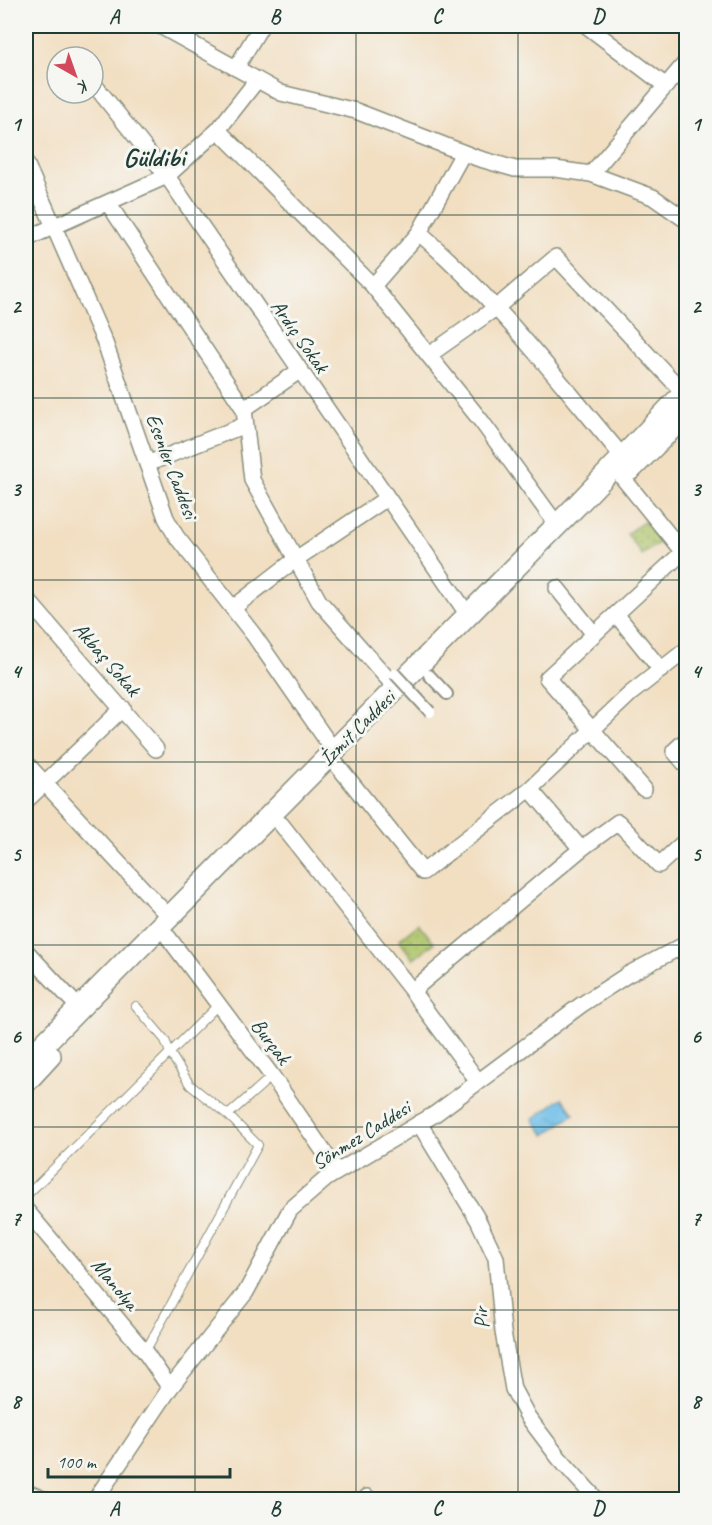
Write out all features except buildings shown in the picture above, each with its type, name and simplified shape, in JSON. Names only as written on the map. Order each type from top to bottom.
[{"type":"main road","name":"İzmit Caddesi","points":[[26,1082],[168,927],[336,758],[429,675],[623,467],[685,392]]},
{"type":"main road","name":"İzmit Caddesi","points":[[26,1062],[79,1008],[281,824],[396,681],[468,615],[557,525],[687,414]]},
{"type":"street","points":[[160,26],[281,93],[356,111],[463,153],[515,169],[555,169],[591,174],[653,197],[687,220]]},
{"type":"street","points":[[236,68],[261,26]]},
{"type":"street","points":[[587,26],[666,86]]},
{"type":"street","points":[[591,174],[687,62]]},
{"type":"street","points":[[26,239],[51,225],[108,203],[167,176],[218,129],[257,80]]},
{"type":"street","name":"Ardıç Sokak","points":[[105,99],[167,176],[468,615]]},
{"type":"street","points":[[218,129],[374,286],[557,525]]},
{"type":"street","points":[[374,286],[419,234],[463,153]]},
{"type":"street","name":"Esenler Caddesi","points":[[26,163],[51,225],[105,343],[166,518],[176,536],[233,608],[336,758],[423,872],[530,789]]},
{"type":"street","points":[[108,203],[244,409],[252,480],[319,601],[367,647],[396,681],[430,712]]},
{"type":"street","points":[[419,234],[456,265],[497,307],[623,467],[685,554],[547,678],[644,789]]},
{"type":"street","points":[[429,355],[497,307],[556,257],[685,392]]},
{"type":"street","points":[[244,409],[299,371]]},
{"type":"street","points":[[147,464],[245,425]]},
{"type":"street","points":[[233,608],[296,559],[387,498]]},
{"type":"street","points":[[557,588],[594,634]]},
{"type":"street","name":"Akbaş Sokak","points":[[26,598],[156,749]]},
{"type":"street","points":[[616,614],[661,670]]},
{"type":"street","points":[[581,849],[530,789],[630,694],[687,650]]},
{"type":"street","points":[[429,675],[447,694]]},
{"type":"street","points":[[26,801],[123,708]]},
{"type":"street","points":[[687,740],[674,750],[687,765]]},
{"type":"street","name":"Burçak","points":[[26,763],[168,927],[218,1005],[272,1077],[337,1171]]},
{"type":"street","points":[[412,991],[581,849],[618,822],[659,865],[686,842]]},
{"type":"street","points":[[281,824],[412,991],[477,1080]]},
{"type":"street","name":"Sönmez Caddesi","points":[[95,1500],[170,1388],[246,1292],[290,1210],[337,1171],[435,1114],[477,1080],[627,975],[687,944]]},
{"type":"street","points":[[26,951],[79,1008]]},
{"type":"street","name":"Pir","points":[[419,1123],[478,1220],[496,1258],[503,1332],[513,1389],[528,1417],[559,1458],[597,1500]]},
{"type":"street","name":"Manolya","points":[[26,1210],[145,1352],[170,1388]]},
{"type":"street","points":[[26,1492],[46,1500]]},
{"type":"lane","points":[[26,1196],[218,1005]]},
{"type":"lane","points":[[136,1006],[165,1040],[170,1053],[190,1085],[228,1115],[258,1145],[145,1352]]},
{"type":"lane","points":[[228,1115],[272,1077]]},
{"type":"green space","points":[[646,520],[661,541],[642,555],[627,534]]},
{"type":"green space","points":[[419,924],[434,943],[413,959],[399,940]]},
{"type":"water","points":[[562,1098],[574,1114],[545,1135],[533,1119]]},
{"type":"district","name":"Güldibi","points":[[154,157]]}]
